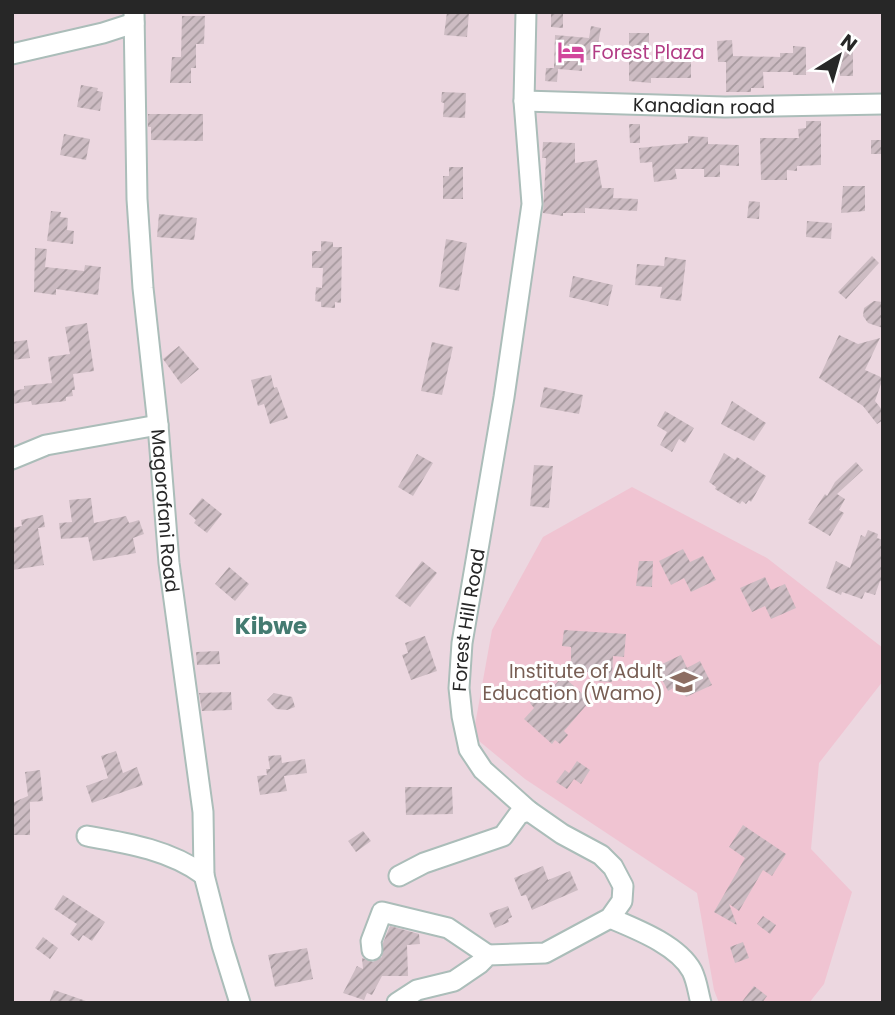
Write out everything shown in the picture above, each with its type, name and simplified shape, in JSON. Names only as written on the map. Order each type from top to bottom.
[{"type":"street","name":"Forest Hill Road","points":[[526,12],[524,101],[532,204],[502,410],[462,643],[459,688],[464,732],[474,758],[493,780],[529,811],[562,834],[601,855],[613,867],[623,886],[622,901],[610,918]]},
{"type":"street","points":[[12,54],[103,33],[134,18]]},
{"type":"street","name":"Magorofani Road","points":[[134,18],[137,199],[169,563],[204,812],[204,875],[240,1003]]},
{"type":"street","name":"Kanadian road","points":[[524,101],[725,107],[883,104]]},
{"type":"street","points":[[12,459],[46,445],[158,425]]},
{"type":"street","points":[[399,876],[425,863],[503,836],[516,817],[529,811]]},
{"type":"street","points":[[87,835],[152,850],[204,875]]},
{"type":"street","points":[[372,950],[371,941],[382,912],[448,928],[488,954],[545,953],[610,918],[641,930],[684,961],[696,982],[701,1003]]},
{"type":"street","points":[[397,1003],[418,990],[454,981],[479,964],[488,954]]},
{"type":"shaded area","points":[[632,487],[767,558],[883,648],[883,681],[819,763],[811,849],[852,892],[824,984],[809,1003],[719,1003],[714,990],[697,893],[525,779],[473,736],[492,630],[543,537]]},
{"type":"building","points":[[447,12],[469,12],[467,37],[444,35]]},
{"type":"building","points":[[551,12],[563,12],[563,28],[551,27]]},
{"type":"building","points":[[182,16],[205,16],[204,44],[196,44],[196,68],[191,68],[191,83],[170,83],[172,57],[181,57]]},
{"type":"building","points":[[591,26],[601,28],[595,60],[582,60],[582,71],[558,69],[557,82],[545,81],[546,68],[554,68],[555,35],[589,38]]},
{"type":"building","points":[[629,33],[649,33],[649,61],[691,62],[691,78],[651,78],[651,83],[629,81]]},
{"type":"building","points":[[732,40],[733,56],[780,57],[780,53],[793,53],[793,46],[806,47],[806,75],[763,72],[764,88],[751,88],[751,92],[726,92],[726,62],[718,62],[717,41]]},
{"type":"building","points":[[841,49],[853,49],[853,76],[826,72],[826,59],[836,59],[835,53],[841,53]]},
{"type":"building","points":[[81,85],[98,88],[97,91],[103,92],[100,111],[77,107]]},
{"type":"building","points":[[442,92],[466,93],[465,118],[443,117]]},
{"type":"building","points":[[148,114],[203,114],[203,141],[151,140]]},
{"type":"building","points":[[806,121],[821,121],[821,165],[797,166],[797,171],[787,170],[787,180],[761,180],[760,138],[799,138],[798,129],[806,128]]},
{"type":"building","points":[[629,124],[640,124],[640,143],[630,143]]},
{"type":"building","points":[[64,134],[90,139],[86,160],[60,155]]},
{"type":"building","points":[[688,136],[708,137],[708,144],[739,145],[739,166],[720,165],[720,177],[704,177],[704,169],[675,169],[677,179],[654,182],[652,162],[640,163],[639,148],[688,143]]},
{"type":"building","points":[[871,140],[883,140],[883,154],[871,154]]},
{"type":"building","points":[[543,142],[575,143],[575,163],[597,160],[602,188],[614,188],[613,198],[638,199],[637,211],[585,208],[585,213],[563,213],[563,216],[543,213],[546,158],[542,158]]},
{"type":"building","points":[[449,167],[463,167],[463,199],[443,199],[443,176],[449,176]]},
{"type":"building","points":[[843,186],[865,186],[865,211],[841,213]]},
{"type":"building","points":[[749,201],[760,202],[759,219],[747,218]]},
{"type":"building","points":[[51,211],[61,212],[60,217],[68,218],[67,230],[74,231],[73,244],[47,241]]},
{"type":"building","points":[[159,214],[197,218],[194,240],[157,237]]},
{"type":"building","points":[[807,221],[832,223],[831,239],[806,237]]},
{"type":"building","points":[[446,239],[467,243],[459,291],[439,287]]},
{"type":"building","points":[[321,241],[333,242],[333,247],[342,247],[341,303],[335,302],[335,308],[321,307],[321,302],[315,301],[316,287],[322,288],[323,268],[312,268],[312,251],[321,251]]},
{"type":"building","points":[[35,248],[47,249],[45,267],[84,271],[85,265],[101,267],[98,295],[56,289],[56,295],[34,292]]},
{"type":"building","points":[[872,256],[879,263],[846,299],[838,292]]},
{"type":"building","points":[[665,257],[686,260],[681,301],[660,298],[662,287],[635,285],[637,264],[664,266]]},
{"type":"building","points":[[573,276],[613,285],[608,306],[569,297]]},
{"type":"building","points":[[874,301],[883,302],[883,328],[868,323],[863,316],[864,308]]},
{"type":"building","points":[[87,323],[94,371],[73,374],[73,396],[66,397],[66,401],[32,405],[31,401],[12,404],[12,391],[24,389],[24,386],[52,383],[48,357],[70,354],[65,327]]},
{"type":"building","points":[[839,335],[858,344],[880,338],[865,370],[883,378],[875,401],[883,411],[883,420],[877,424],[863,406],[819,378]]},
{"type":"building","points":[[27,340],[30,358],[12,360],[12,342]]},
{"type":"building","points":[[432,342],[453,347],[442,395],[421,391]]},
{"type":"building","points":[[179,346],[199,369],[181,384],[163,359]]},
{"type":"building","points":[[271,375],[288,418],[270,424],[264,404],[258,406],[251,380]]},
{"type":"building","points":[[544,387],[583,395],[579,414],[540,407]]},
{"type":"building","points":[[732,401],[766,423],[754,441],[721,424]]},
{"type":"building","points":[[665,411],[694,428],[685,443],[679,439],[672,452],[660,445],[667,432],[657,426]]},
{"type":"building","points":[[724,453],[735,460],[737,457],[766,476],[751,502],[749,500],[746,504],[742,501],[740,504],[715,489],[709,482]]},
{"type":"building","points":[[417,454],[433,463],[413,496],[398,487]]},
{"type":"building","points":[[856,462],[863,470],[837,494],[845,499],[839,510],[844,513],[830,536],[808,523],[808,520],[825,494],[827,496],[835,482]]},
{"type":"building","points":[[534,465],[553,466],[549,508],[530,506]]},
{"type":"building","points":[[91,498],[94,523],[126,516],[129,523],[139,520],[144,534],[133,538],[136,553],[93,561],[88,537],[61,539],[59,523],[72,522],[69,500]]},
{"type":"building","points":[[202,498],[222,514],[207,533],[194,523],[196,520],[189,514]]},
{"type":"building","points":[[43,515],[45,527],[38,528],[44,565],[13,570],[12,528],[22,526],[21,520]]},
{"type":"building","points":[[868,530],[878,534],[877,538],[883,540],[883,582],[880,581],[875,595],[865,592],[862,599],[842,592],[841,595],[826,588],[836,561],[850,568],[861,535],[865,537]]},
{"type":"building","points":[[683,549],[690,562],[703,556],[716,580],[691,592],[684,578],[671,585],[659,561]]},
{"type":"building","points":[[422,561],[437,573],[410,607],[395,596]]},
{"type":"building","points":[[639,561],[653,561],[652,587],[636,586]]},
{"type":"building","points":[[229,567],[249,584],[235,601],[215,584]]},
{"type":"building","points":[[765,577],[771,590],[785,584],[796,608],[771,619],[765,606],[752,612],[740,588]]},
{"type":"building","points":[[564,630],[626,634],[624,657],[613,656],[612,682],[594,681],[595,672],[571,672],[571,647],[562,646]]},
{"type":"building","points":[[425,636],[437,671],[411,680],[402,655],[408,653],[405,643]]},
{"type":"building","points":[[219,651],[220,664],[197,665],[196,652]]},
{"type":"building","points":[[681,655],[687,668],[700,661],[712,685],[686,697],[680,684],[668,691],[656,667]]},
{"type":"building","points":[[563,676],[590,701],[564,731],[568,735],[560,744],[555,740],[552,744],[524,719],[534,708],[530,703],[548,683],[552,688]]},
{"type":"building","points":[[231,692],[232,710],[202,711],[199,693]]},
{"type":"building","points":[[274,693],[292,697],[295,707],[287,710],[276,709],[267,700]]},
{"type":"building","points":[[116,751],[123,773],[137,767],[143,785],[92,803],[86,786],[108,778],[101,756]]},
{"type":"building","points":[[281,755],[282,763],[305,759],[307,773],[284,776],[287,791],[260,795],[257,776],[267,775],[266,769],[270,769],[268,756]]},
{"type":"building","points":[[577,761],[590,770],[581,784],[574,779],[567,789],[556,782],[565,770],[569,773]]},
{"type":"building","points":[[40,770],[43,801],[30,802],[30,835],[12,835],[12,803],[28,796],[25,772]]},
{"type":"building","points":[[405,787],[452,787],[453,814],[406,815]]},
{"type":"building","points":[[743,825],[786,854],[772,876],[763,870],[739,911],[729,904],[737,925],[714,912],[745,858],[729,847]]},
{"type":"building","points":[[363,831],[371,841],[356,852],[348,841]]},
{"type":"building","points":[[543,866],[548,880],[570,871],[578,890],[532,910],[526,895],[521,896],[514,878]]},
{"type":"building","points":[[63,895],[105,922],[92,941],[83,935],[79,941],[70,934],[77,924],[54,909]]},
{"type":"building","points":[[508,906],[512,917],[508,919],[509,922],[495,928],[489,913]]},
{"type":"building","points":[[763,916],[776,925],[770,934],[757,924]]},
{"type":"building","points":[[390,926],[419,934],[420,944],[407,945],[408,976],[382,976],[372,995],[367,993],[364,1000],[343,993],[357,966],[363,969],[362,958],[373,962],[382,957],[383,943]]},
{"type":"building","points":[[43,937],[58,948],[50,959],[35,948]]},
{"type":"building","points":[[743,942],[749,958],[735,963],[730,947]]},
{"type":"building","points":[[307,948],[313,979],[275,987],[268,955]]},
{"type":"building","points":[[754,986],[767,996],[762,1003],[741,1003]]},
{"type":"building","points":[[54,990],[86,1001],[86,1003],[49,1003]]},
{"type":"place","name":"Forest Plaza","points":[[571,52]]},
{"type":"place","name":"Institute of Adult Education (Wamo)","points":[[684,682]]},
{"type":"district","name":"Kibwe","points":[[271,626]]}]
